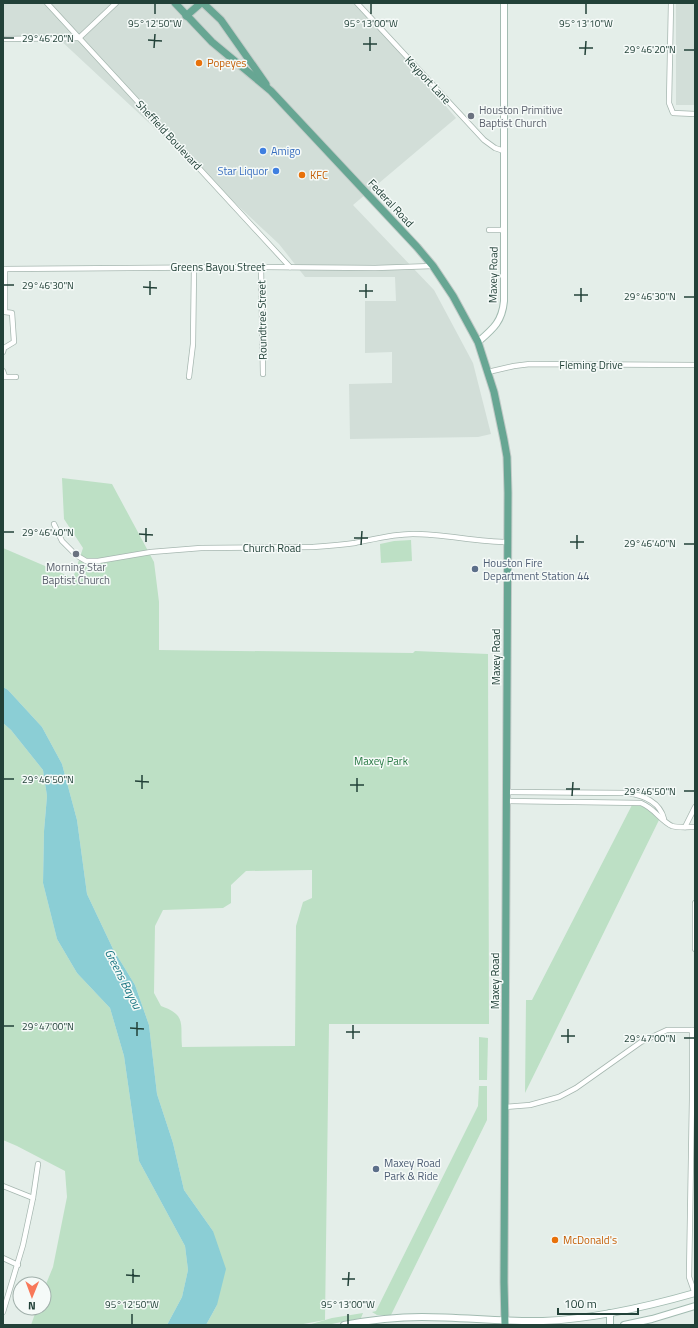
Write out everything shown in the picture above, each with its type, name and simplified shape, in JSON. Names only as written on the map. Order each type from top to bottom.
[{"type":"main road","name":"Federal Road","points":[[175,3],[212,42],[271,91],[405,234],[433,266],[453,296],[478,342]]},
{"type":"main road","name":"Federal Road","points":[[202,3],[221,20],[271,91]]},
{"type":"main road","points":[[186,16],[202,3]]},
{"type":"main road","points":[[230,57],[241,48]]},
{"type":"main road","name":"Maxey Road","points":[[478,342],[488,372],[502,426],[506,457],[508,542],[505,1323]]},
{"type":"street","name":"Sheffield Boulevard","points":[[47,3],[290,267]]},
{"type":"street","points":[[3,39],[79,38],[116,3]]},
{"type":"street","name":"Keyport Lane","points":[[357,3],[484,140],[495,148],[504,151]]},
{"type":"street","name":"Maxey Road","points":[[478,342],[498,324],[503,312],[504,301],[504,3]]},
{"type":"street","points":[[671,3],[669,103],[673,113],[695,114]]},
{"type":"street","points":[[489,230],[504,230]]},
{"type":"street","name":"Greens Bayou Street","points":[[4,269],[194,267],[375,268],[433,266]]},
{"type":"street","points":[[189,377],[193,344],[194,267]]},
{"type":"street","name":"Roundtree Street","points":[[261,267],[262,374]]},
{"type":"street","points":[[3,352],[4,348],[14,342],[12,313],[5,312],[4,269]]},
{"type":"street","name":"Fleming Drive","points":[[488,372],[530,364],[695,365]]},
{"type":"street","points":[[3,371],[5,377],[16,377]]},
{"type":"street","name":"Church Road","points":[[54,524],[62,541],[76,555],[86,561],[98,561],[151,552],[201,548],[313,548],[411,534],[429,534],[482,541],[508,542]]},
{"type":"street","points":[[507,792],[637,794],[652,802],[662,813],[664,820]]},
{"type":"street","points":[[570,792],[570,802]]},
{"type":"street","points":[[507,801],[641,803],[647,805],[673,826],[695,827]]},
{"type":"street","points":[[685,827],[695,807]]},
{"type":"street","points":[[695,903],[695,949]]},
{"type":"street","points":[[344,1325],[410,1318],[505,1323],[564,1320],[636,1308],[695,1293],[689,1277],[694,1099],[693,1030],[667,1030],[641,1042],[576,1088],[559,1097],[530,1105],[506,1107]]},
{"type":"street","points":[[3,1312],[18,1265],[33,1198],[38,1164]]},
{"type":"street","points":[[3,1186],[33,1198]]},
{"type":"street","points":[[3,1258],[18,1265]]},
{"type":"street","points":[[624,1325],[652,1319],[695,1306]]},
{"type":"street","points":[[610,1313],[610,1325]]},
{"type":"street","points":[[410,1318],[411,1325]]},
{"type":"shaded area","points":[[3,3],[357,3],[456,118],[353,205],[434,290],[473,363],[491,434],[478,437],[350,439],[349,384],[392,383],[392,352],[365,353],[365,301],[396,301],[395,277],[305,277],[279,244],[58,38],[3,36]]},
{"type":"shaded area","points":[[676,3],[695,3],[695,105],[676,105]]},
{"type":"green space","name":"Maxey Park","points":[[62,478],[112,484],[154,562],[159,602],[159,650],[413,653],[415,651],[488,654],[489,1024],[329,1024],[325,1320],[298,1325],[206,1325],[217,1305],[213,1231],[184,1190],[173,1143],[157,1094],[149,1025],[135,985],[113,949],[87,894],[77,820],[62,764],[42,727],[8,690],[3,687],[3,548],[73,578],[83,548],[64,519]],"holes":[[[312,870],[312,898],[303,902],[296,926],[295,1046],[182,1047],[179,1017],[169,1009],[161,1006],[154,993],[155,926],[163,910],[223,908],[231,903],[231,885],[246,871]]]},
{"type":"green space","points":[[411,540],[412,561],[381,563],[380,544]]},
{"type":"green space","points":[[3,723],[11,730],[43,770],[47,796],[44,831],[43,883],[57,939],[77,973],[110,1008],[124,1056],[139,1161],[185,1246],[188,1270],[182,1297],[167,1325],[31,1325],[34,1316],[52,1316],[52,1276],[49,1276],[53,1267],[67,1197],[65,1171],[3,1140]]},
{"type":"green space","points":[[632,805],[641,806],[647,809],[659,820],[525,1093],[526,1000],[532,1000]]},
{"type":"green space","points":[[479,1037],[488,1038],[487,1080],[479,1080]]},
{"type":"green space","points":[[479,1086],[487,1086],[487,1120],[391,1315],[377,1315],[372,1312],[376,1311],[478,1106]]},
{"type":"green space","points":[[363,1313],[361,1318],[327,1325],[308,1325],[332,1318]]},
{"type":"water","name":"Greens Bayou","points":[[3,687],[8,690],[42,727],[62,764],[77,820],[87,894],[113,949],[135,985],[149,1025],[157,1094],[173,1143],[184,1190],[213,1231],[226,1269],[217,1305],[206,1325],[167,1325],[182,1297],[188,1270],[185,1246],[139,1161],[124,1056],[110,1008],[77,973],[57,939],[43,883],[44,831],[47,796],[43,770],[11,730],[3,723]]},
{"type":"place","name":"Popeyes","points":[[199,63]]},
{"type":"place","name":"Houston Primitive Baptist Church","points":[[471,116]]},
{"type":"place","name":"Amigo","points":[[263,151]]},
{"type":"place","name":"Star Liquor","points":[[276,171]]},
{"type":"place","name":"KFC","points":[[302,175]]},
{"type":"place","name":"Morning Star Baptist Church","points":[[76,554]]},
{"type":"place","name":"Houston Fire Department Station 44","points":[[475,569]]},
{"type":"place","name":"Maxey Road Park & Ride","points":[[376,1169]]},
{"type":"place","name":"McDonald's","points":[[555,1240]]}]
